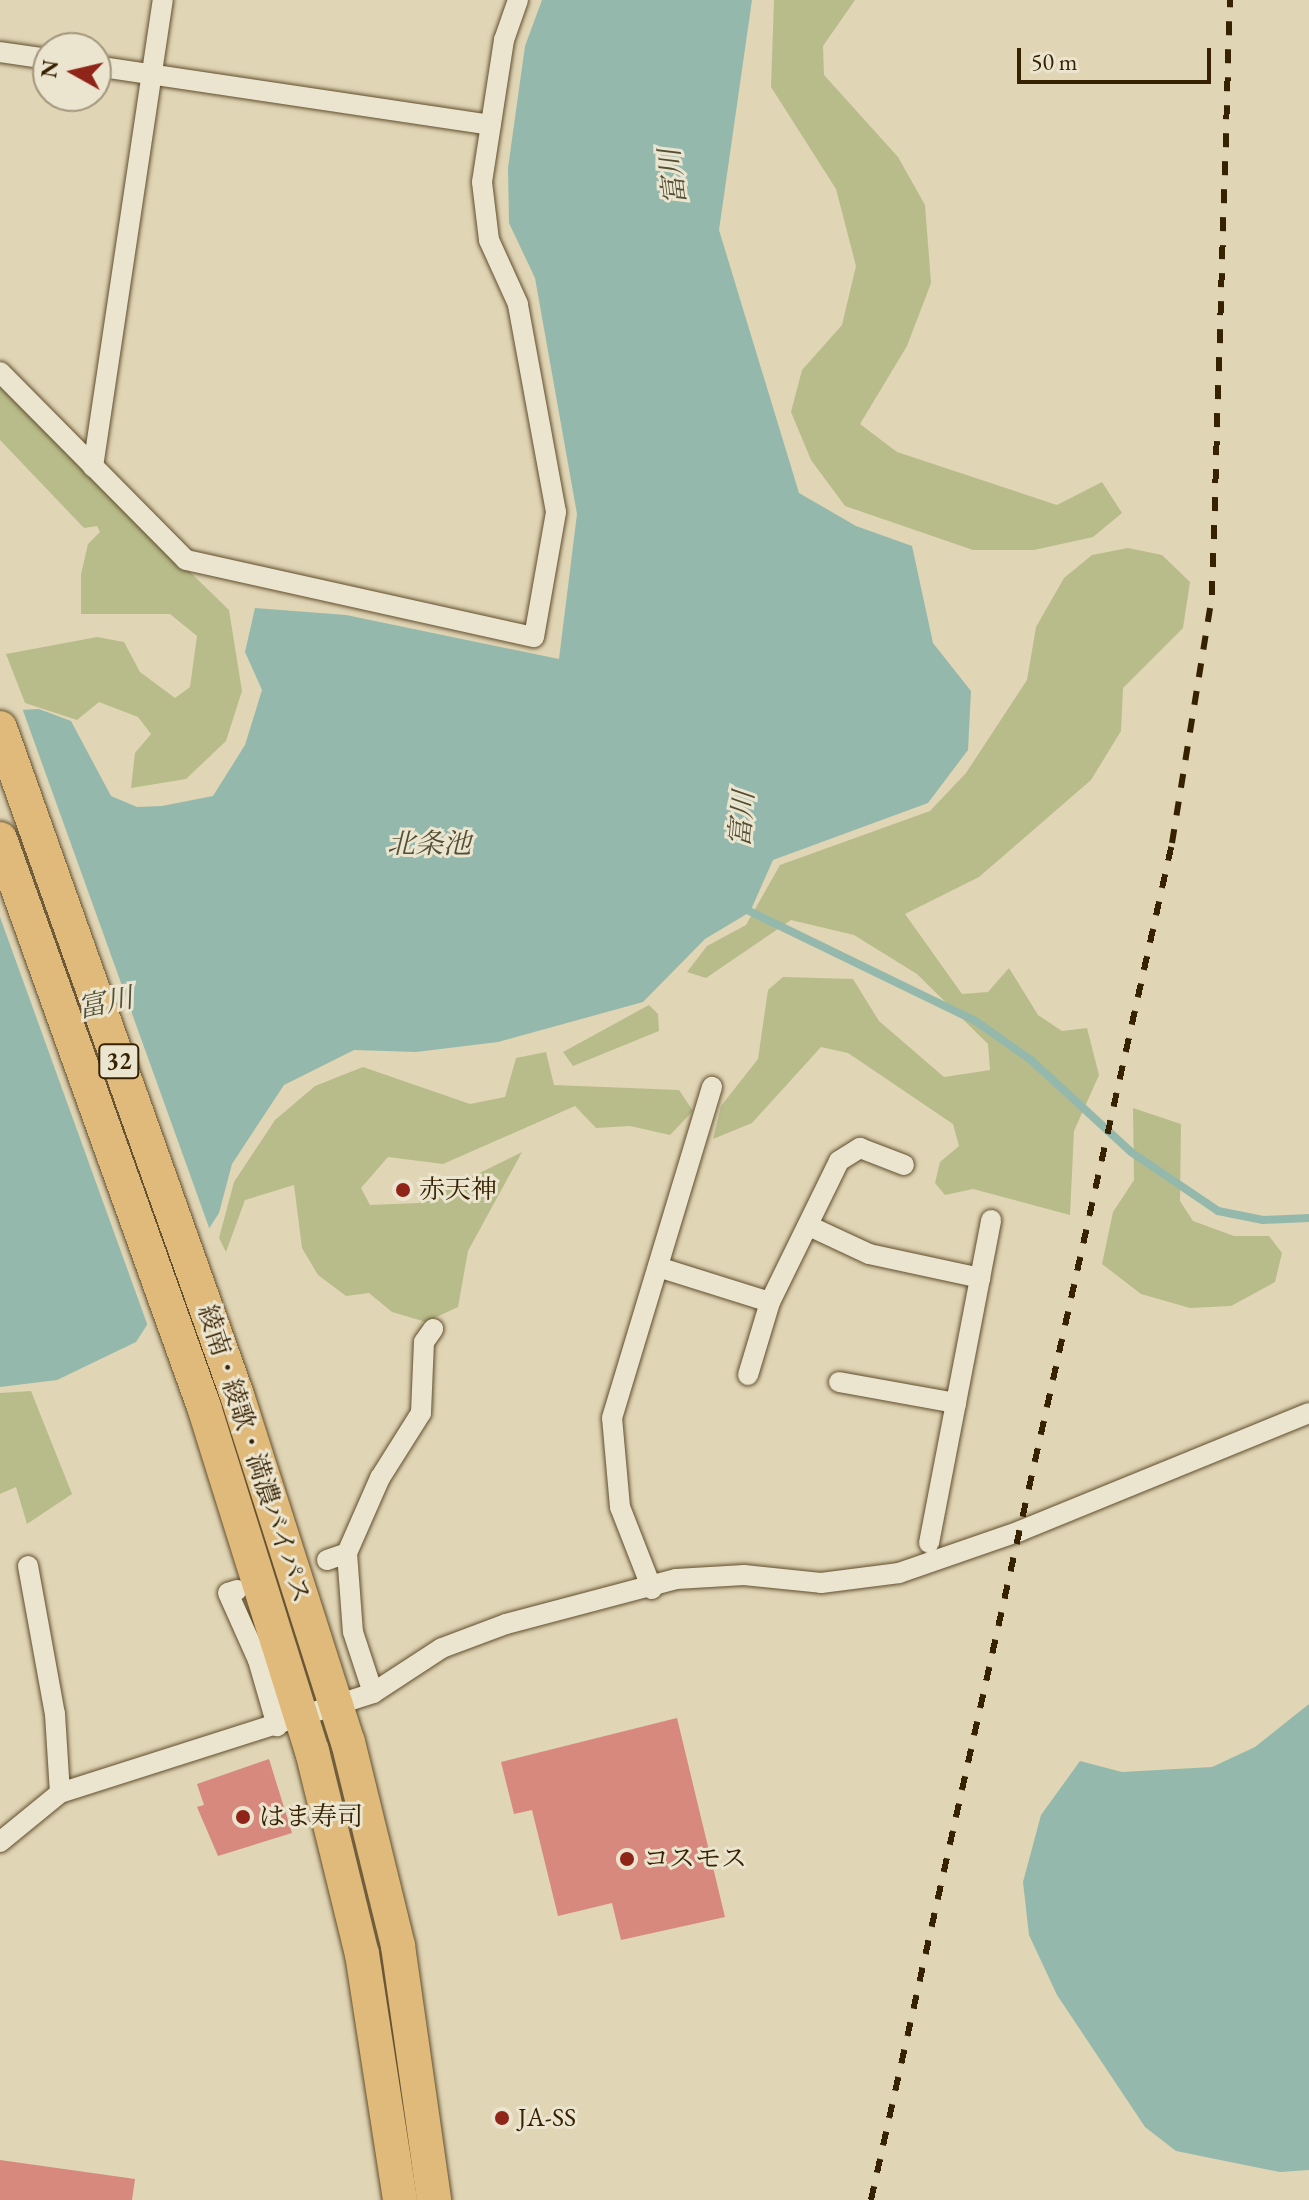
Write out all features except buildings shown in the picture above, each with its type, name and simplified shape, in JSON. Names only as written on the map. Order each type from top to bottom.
[{"type":"highway","name":"綾南・綾歌・満濃バイパス","points":[[0,728],[237,1395],[336,1706],[398,1946],[434,2200]]},
{"type":"highway","name":"綾南・綾歌・満濃バイパス","points":[[0,839],[204,1407],[290,1722],[362,1954],[400,2200]]},
{"type":"street","points":[[93,467],[163,0]]},
{"type":"street","points":[[0,372],[186,560],[534,637],[556,512],[518,304],[489,240],[482,182],[504,40],[518,0]]},
{"type":"street","points":[[0,52],[32,57]]},
{"type":"street","points":[[112,68],[491,125]]},
{"type":"street","points":[[652,1589],[620,1507],[612,1418],[712,1087]]},
{"type":"street","points":[[748,1375],[770,1302],[839,1161],[860,1148],[904,1165]]},
{"type":"street","points":[[929,1543],[991,1220]]},
{"type":"street","points":[[809,1226],[869,1254],[980,1278]]},
{"type":"street","points":[[658,1267],[770,1302]]},
{"type":"street","points":[[373,1693],[353,1632],[347,1553],[380,1478],[421,1413],[425,1336],[433,1329]]},
{"type":"street","points":[[839,1382],[956,1403]]},
{"type":"street","points":[[0,1842],[60,1793],[373,1693],[442,1648],[506,1624],[652,1589],[676,1579],[744,1575],[821,1583],[899,1573],[1020,1531],[1309,1413]]},
{"type":"street","points":[[327,1560],[347,1553]]},
{"type":"street","points":[[28,1566],[55,1714],[60,1793]]},
{"type":"street","points":[[237,1590],[228,1593],[290,1722]]},
{"type":"green space","points":[[774,0],[855,0],[823,46],[824,75],[898,157],[925,205],[931,283],[907,346],[860,424],[897,452],[1057,505],[1102,482],[1122,513],[1093,537],[1034,550],[973,550],[845,506],[811,460],[791,412],[802,370],[842,325],[856,266],[836,189],[771,87]]},
{"type":"green space","points":[[0,387],[229,610],[242,691],[226,741],[186,779],[131,788],[135,753],[151,734],[138,717],[99,702],[77,720],[25,703],[6,654],[97,637],[124,642],[140,672],[175,698],[190,687],[197,636],[170,614],[81,614],[81,574],[88,544],[100,532],[97,526],[84,528],[0,440]]},
{"type":"green space","points":[[1128,548],[1162,555],[1190,582],[1183,628],[1123,688],[1121,731],[1091,780],[979,877],[905,914],[962,994],[988,992],[1009,968],[1038,1015],[1062,1031],[1087,1028],[1099,1075],[1074,1131],[1070,1215],[973,1189],[945,1195],[935,1183],[940,1162],[959,1146],[953,1124],[848,1053],[821,1047],[752,1123],[713,1139],[721,1106],[758,1059],[768,990],[783,977],[853,979],[879,1021],[944,1077],[990,1070],[988,1044],[917,974],[854,935],[791,920],[706,978],[687,972],[707,946],[746,925],[780,865],[930,811],[966,773],[1027,680],[1036,627],[1064,578],[1092,555]]},
{"type":"green space","points":[[649,1005],[658,1014],[659,1031],[573,1066],[563,1052]]},
{"type":"green space","points":[[546,1052],[554,1085],[679,1090],[693,1111],[670,1135],[630,1126],[596,1128],[575,1106],[443,1164],[388,1157],[361,1188],[370,1205],[419,1203],[522,1152],[468,1251],[458,1307],[426,1322],[392,1312],[369,1293],[346,1296],[318,1275],[302,1248],[294,1185],[245,1200],[226,1252],[219,1238],[234,1182],[275,1120],[315,1086],[363,1067],[470,1104],[505,1097],[516,1058]]},
{"type":"green space","points":[[1133,1108],[1181,1124],[1180,1201],[1193,1221],[1234,1236],[1269,1236],[1282,1253],[1275,1282],[1231,1306],[1190,1308],[1141,1294],[1102,1264],[1113,1212],[1134,1180]]},
{"type":"green space","points":[[31,1391],[72,1494],[27,1524],[16,1487],[0,1494],[0,1393]]},
{"type":"water","name":"北条池","points":[[542,0],[752,0],[719,230],[799,493],[856,526],[912,546],[933,643],[971,691],[968,750],[928,803],[773,860],[750,912],[705,939],[643,1002],[498,1042],[416,1052],[354,1050],[284,1085],[232,1164],[219,1213],[136,1342],[57,1380],[0,1387],[0,711],[39,709],[71,721],[111,796],[137,807],[162,806],[213,796],[245,745],[262,690],[245,652],[255,608],[346,615],[559,659],[577,514],[535,278],[509,223],[508,168],[525,46]]},
{"type":"water","points":[[1309,1704],[1309,2170],[1280,2172],[1176,2151],[1145,2127],[1057,1995],[1029,1935],[1023,1882],[1041,1815],[1080,1761],[1122,1772],[1212,1767],[1255,1747]]},
{"type":"pier","points":[[21,705],[211,1233],[149,1329],[0,917],[0,707]]},
{"type":"waterway","points":[[743,908],[974,1020],[1031,1060],[1131,1152],[1218,1211],[1263,1220],[1309,1218]]},
{"type":"railway","points":[[871,2200],[1172,843],[1212,595],[1230,0]]},
{"type":"place","name":"赤天神","points":[[403,1190]]},
{"type":"place","name":"はま寿司","points":[[243,1817]]},
{"type":"place","name":"コスモス","points":[[627,1859]]},
{"type":"place","name":"JA-SS","points":[[502,2118]]},
{"type":"water label","name":"富川","points":[[672,177]]},
{"type":"water label","name":"富川","points":[[741,819]]},
{"type":"water label","name":"富川","points":[[105,1002]]}]
